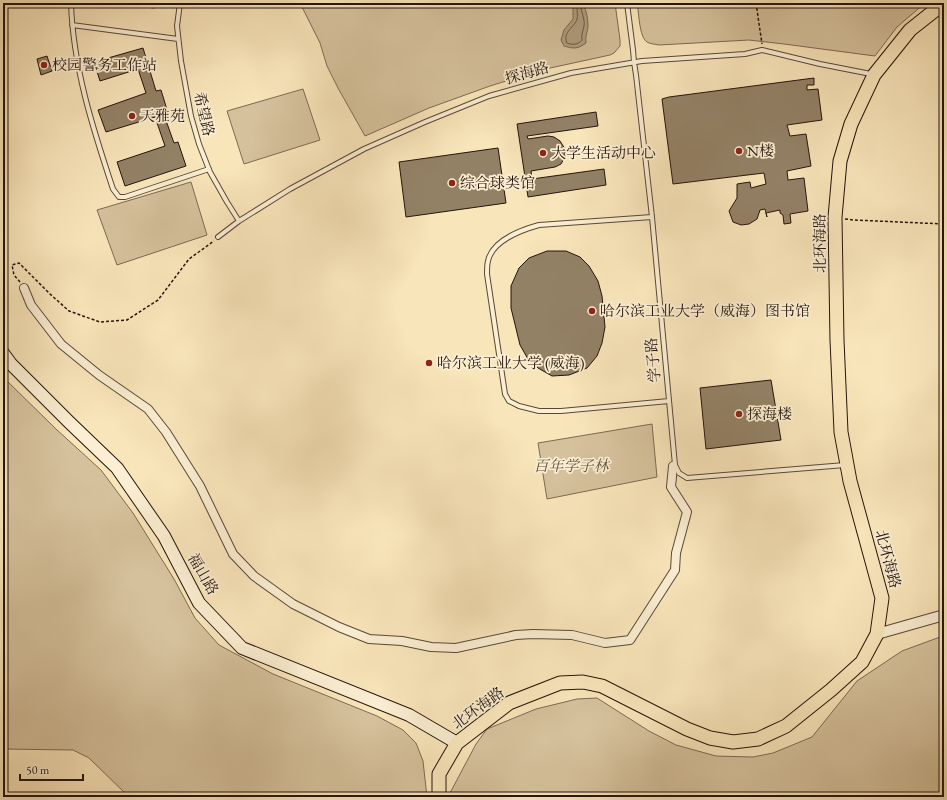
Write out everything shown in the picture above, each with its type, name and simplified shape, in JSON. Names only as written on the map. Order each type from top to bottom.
[{"type":"main road","name":"北环海路","points":[[439,797],[439,774],[457,743],[509,703],[560,683],[583,682],[602,686],[688,729],[710,738],[733,742],[758,739],[786,726],[831,690],[862,662],[877,634],[882,598],[850,481],[841,432],[837,340],[835,217],[840,161],[851,124],[874,75],[910,30],[944,3]]},
{"type":"main road","name":"福山路","points":[[3,353],[11,364],[117,468],[164,536],[199,603],[242,648],[409,715],[457,743]]},
{"type":"street","points":[[24,288],[31,305],[61,344],[99,375],[148,409],[166,432],[200,486],[233,554],[254,576],[294,604],[340,627],[369,639],[402,641],[432,647],[456,648],[516,635],[533,634],[572,635],[605,643],[630,640],[674,570],[676,553],[688,512],[671,487],[674,466]]},
{"type":"street","points":[[877,634],[944,615]]},
{"type":"lane","points":[[71,3],[72,25],[78,63],[93,127],[114,189],[119,197],[125,197],[209,169]]},
{"type":"lane","name":"希望路","points":[[180,3],[177,26],[178,39],[191,116],[199,144],[209,169],[226,202],[239,221]]},
{"type":"lane","name":"学子路","points":[[627,3],[652,217],[675,465],[679,473],[687,478],[847,464]]},
{"type":"lane","points":[[72,25],[178,39]]},
{"type":"lane","name":"探海路","points":[[218,237],[239,221],[290,189],[364,149],[489,96],[571,73],[634,62],[745,54],[762,50],[874,75]]},
{"type":"lane","points":[[652,217],[539,225],[525,229],[510,236],[491,252],[488,261],[487,274],[504,394],[509,401],[520,406],[539,411],[561,411],[669,401]]},
{"type":"path","points":[[756,3],[762,50]]},
{"type":"path","points":[[835,217],[854,220],[944,224]]},
{"type":"path","points":[[24,288],[14,275],[12,265],[19,263],[69,311],[100,322],[127,320],[158,300],[189,259],[218,237]]},
{"type":"green space","points":[[300,3],[615,3],[620,46],[610,55],[541,70],[490,86],[429,108],[365,136],[327,66],[320,43]]},
{"type":"green space","points":[[637,3],[925,3],[897,27],[875,56],[749,40],[659,45],[651,44],[644,39],[642,35]]},
{"type":"green space","points":[[303,89],[320,140],[244,164],[227,111]]},
{"type":"green space","points":[[191,182],[207,235],[117,265],[97,210]]},
{"type":"green space","points":[[3,377],[56,429],[101,470],[133,513],[174,579],[195,618],[219,645],[273,674],[377,716],[403,730],[416,743],[423,761],[427,797],[129,797],[89,758],[73,750],[3,749]]},
{"type":"green space","name":"百年学子林","points":[[652,424],[657,477],[547,499],[538,443]]},
{"type":"green space","points":[[940,637],[944,637],[944,797],[451,797],[450,793],[476,744],[487,729],[536,709],[577,699],[597,698],[649,731],[676,745],[716,756],[753,757],[773,753],[812,737],[857,681],[902,651]]},
{"type":"water","points":[[568,3],[585,3],[584,5],[588,25],[586,43],[576,48],[564,46],[561,40],[564,30],[573,19],[573,6]]},
{"type":"building","points":[[119,3],[155,3],[154,8]]},
{"type":"building","name":"天雅苑","points":[[143,48],[156,91],[161,90],[168,113],[164,115],[174,143],[178,142],[186,166],[125,186],[117,162],[165,146],[155,117],[106,132],[98,110],[146,93],[138,69],[100,81],[94,62]]},
{"type":"building","name":"校园警务工作站","points":[[47,56],[52,71],[41,75],[37,59]]},
{"type":"building","name":"N楼","points":[[814,78],[814,85],[807,85],[807,90],[818,89],[822,120],[787,125],[790,136],[806,134],[811,166],[787,171],[788,180],[804,178],[808,211],[790,214],[791,223],[784,224],[783,215],[780,213],[780,210],[766,213],[765,209],[760,210],[757,219],[749,224],[741,225],[733,222],[729,211],[737,198],[737,184],[750,182],[751,188],[766,184],[764,173],[673,184],[662,99]]},
{"type":"building","name":"大学生活动中心","points":[[596,112],[598,126],[527,136],[528,139],[548,136],[554,137],[560,141],[565,149],[565,157],[561,164],[555,167],[531,171],[532,179],[604,169],[606,185],[528,197],[517,124]]},
{"type":"building","name":"综合球类馆","points":[[498,148],[506,203],[406,217],[399,162]]},
{"type":"building","points":[[547,251],[566,251],[580,257],[589,266],[598,281],[602,296],[605,327],[602,343],[597,356],[587,368],[569,375],[552,376],[538,368],[528,359],[520,345],[511,308],[511,286],[519,268],[529,258]]},
{"type":"building","name":"探海楼","points":[[771,380],[781,440],[706,449],[700,388]]},
{"type":"place","name":"校园警务工作站","points":[[44,65]]},
{"type":"place","name":"天雅苑","points":[[132,116]]},
{"type":"place","name":"N楼","points":[[739,151]]},
{"type":"place","name":"大学生活动中心","points":[[543,153]]},
{"type":"place","name":"综合球类馆","points":[[452,183]]},
{"type":"place","name":"哈尔滨工业大学（威海）图书馆","points":[[592,311]]},
{"type":"place","name":"哈尔滨工业大学 (威海)","points":[[429,363]]},
{"type":"place","name":"探海楼","points":[[739,414]]}]
